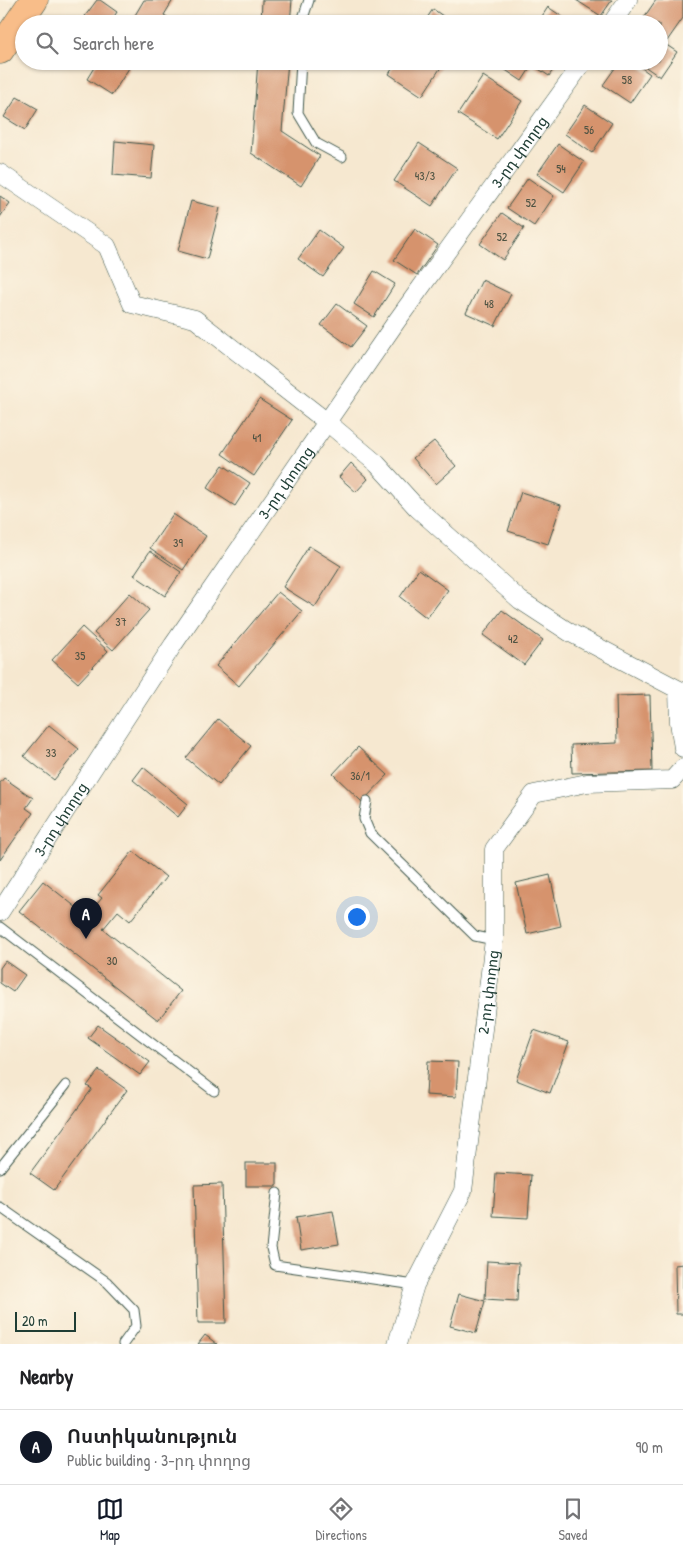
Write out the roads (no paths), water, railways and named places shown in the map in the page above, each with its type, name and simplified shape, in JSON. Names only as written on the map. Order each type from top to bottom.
[{"type":"main road","points":[[24,15],[34,0]]},
{"type":"main road","points":[[0,50],[15,28]]},
{"type":"street","points":[[617,15],[628,0]]},
{"type":"street","name":"3-րդ փողոց","points":[[0,912],[173,645],[396,322],[578,70]]},
{"type":"street","points":[[0,173],[107,246],[132,304],[195,319],[327,422],[377,464],[417,508],[520,600],[569,632],[680,691],[679,722],[683,748]]},
{"type":"street","name":"2-րդ փողոց","points":[[397,1344],[415,1285],[463,1192],[494,940],[494,849],[534,794],[587,783],[672,780],[683,768]]},
{"type":"lane","points":[[304,15],[309,0]]},
{"type":"lane","points":[[300,70],[298,113],[316,143],[342,157]]},
{"type":"lane","points":[[367,801],[364,819],[370,833],[475,936],[494,940]]},
{"type":"lane","points":[[0,928],[214,1091]]},
{"type":"lane","points":[[0,1168],[66,1085]]},
{"type":"lane","points":[[277,1193],[271,1248],[274,1265],[415,1285]]},
{"type":"lane","points":[[0,1207],[107,1282],[134,1310],[136,1326],[123,1344]]},
{"type":"place","name":"Ոստիկանություն","points":[[86,939]]}]
